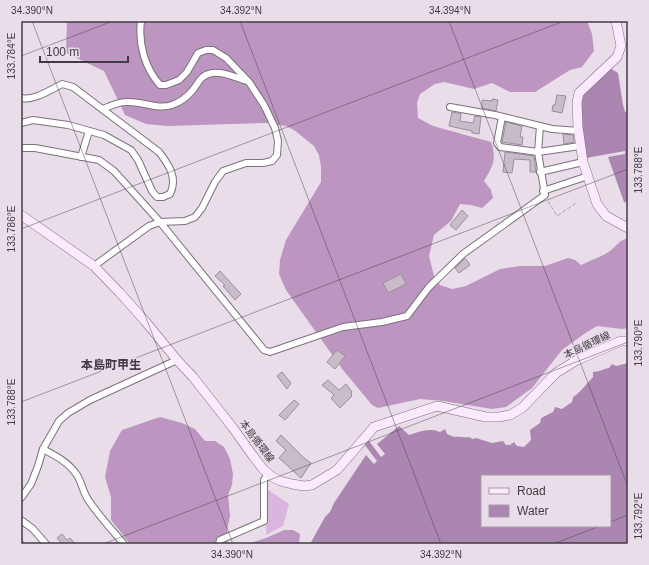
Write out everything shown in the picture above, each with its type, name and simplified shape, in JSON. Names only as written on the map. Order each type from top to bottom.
[{"type":"main road","points":[[616,21],[621,46],[617,57],[579,93],[577,102],[580,146],[583,162],[597,204],[606,216],[628,228]]},
{"type":"main road","name":"本島循環線","points":[[21,215],[94,266],[145,321],[193,377],[234,428],[252,456],[268,474],[280,481],[292,484],[304,486],[312,485],[337,470],[374,427],[437,406],[486,417],[510,415],[522,408],[556,373],[577,360],[621,341],[628,341]]},
{"type":"street","points":[[94,266],[149,226],[160,222],[185,221],[195,217],[202,208],[215,182],[223,171],[246,163],[272,162],[277,155],[278,140],[275,128],[264,105],[249,82],[226,58],[213,50],[198,52],[187,72],[179,80],[166,85],[160,85],[153,77],[144,56],[140,33],[141,21]]},
{"type":"street","points":[[103,109],[117,103],[126,102],[164,107],[170,106],[186,97],[193,90],[199,80],[206,74],[214,72],[249,82]]},
{"type":"street","points":[[21,98],[26,99],[36,96],[62,84],[73,88],[159,152],[169,164],[173,176],[174,187],[170,194],[157,198],[152,191],[138,160],[131,150],[104,136],[68,125],[33,120],[21,123]]},
{"type":"street","points":[[450,107],[552,129],[579,131]]},
{"type":"street","points":[[502,117],[497,143],[500,147],[538,152],[580,146]]},
{"type":"street","points":[[540,126],[538,152],[544,193]]},
{"type":"street","points":[[81,157],[89,131]]},
{"type":"street","points":[[21,148],[34,148],[99,160],[114,171],[160,222],[264,350],[270,352],[344,327],[382,322],[407,316],[429,287],[463,254],[544,193],[588,176]]},
{"type":"street","points":[[540,172],[583,162]]},
{"type":"street","points":[[21,498],[31,484],[43,449],[59,421],[68,413],[90,400],[177,360]]},
{"type":"street","points":[[43,449],[62,459],[73,471],[88,499],[100,516],[124,544]]},
{"type":"street","points":[[219,544],[220,540],[264,521],[264,480],[268,474]]},
{"type":"street","points":[[21,520],[46,544]]},
{"type":"path","points":[[544,193],[557,216],[576,203]]},
{"type":"shaded area","points":[[67,21],[587,21],[592,34],[594,51],[582,67],[570,70],[535,92],[510,92],[492,83],[474,89],[444,82],[435,84],[420,94],[417,103],[418,118],[433,126],[491,142],[494,153],[492,167],[484,181],[491,190],[493,198],[482,208],[460,204],[451,221],[434,235],[429,256],[434,276],[440,285],[452,289],[466,286],[500,269],[520,266],[545,266],[568,258],[575,260],[581,265],[607,253],[620,242],[628,238],[628,328],[622,329],[597,326],[584,334],[562,350],[532,388],[506,407],[492,409],[420,399],[378,408],[372,405],[343,370],[286,290],[279,274],[280,260],[286,240],[321,182],[319,155],[314,146],[294,130],[286,126],[266,123],[167,126],[146,124],[125,115],[104,71],[66,53]]},
{"type":"shaded area","points":[[160,417],[182,423],[195,429],[205,441],[215,441],[224,447],[230,459],[233,474],[232,485],[228,495],[230,516],[227,530],[228,544],[130,544],[111,520],[111,497],[105,477],[110,451],[122,430]]},
{"type":"shaded area","points":[[267,489],[289,504],[283,526],[266,535]]},
{"type":"shaded area","points":[[284,530],[293,530],[300,534],[299,544],[247,544],[266,538]]},
{"type":"water","points":[[608,67],[618,73],[623,105],[625,112],[628,111],[627,203],[624,202],[608,157],[625,154],[625,151],[586,158],[577,96]]},
{"type":"water","points":[[628,363],[628,544],[310,544],[325,517],[330,512],[334,503],[366,455],[374,464],[377,461],[364,444],[369,441],[381,457],[385,454],[377,444],[399,426],[409,435],[428,430],[440,432],[445,429],[447,434],[454,437],[476,438],[492,443],[503,441],[506,445],[510,445],[514,442],[517,446],[524,447],[531,440],[530,430],[540,423],[541,418],[553,412],[555,407],[562,409],[572,402],[573,397],[593,377],[593,372],[609,368],[612,364],[616,366]]},
{"type":"building","points":[[557,95],[566,96],[562,113],[552,111]]},
{"type":"building","points":[[492,99],[498,100],[496,111],[482,108],[482,100],[492,101]]},
{"type":"building","points":[[452,112],[461,114],[460,121],[473,123],[475,116],[481,117],[479,134],[449,126]]},
{"type":"building","points":[[506,122],[522,126],[520,137],[523,137],[522,145],[502,142]]},
{"type":"building","points":[[563,134],[573,135],[574,142],[564,144]]},
{"type":"building","points":[[505,152],[534,156],[536,172],[530,172],[530,160],[514,159],[512,173],[503,172]]},
{"type":"building","points":[[462,210],[468,216],[456,230],[450,225]]},
{"type":"building","points":[[465,258],[470,265],[459,273],[455,268]]},
{"type":"building","points":[[220,271],[241,294],[235,300],[223,286],[225,285],[215,276]]},
{"type":"building","points":[[401,274],[406,284],[388,293],[383,283]]},
{"type":"building","points":[[337,350],[345,356],[335,369],[327,362]]},
{"type":"building","points":[[282,372],[291,383],[287,389],[277,376]]},
{"type":"building","points":[[328,380],[339,390],[346,384],[352,392],[352,396],[340,408],[331,398],[334,395],[322,385]]},
{"type":"building","points":[[294,400],[299,404],[285,420],[279,415]]},
{"type":"building","points":[[281,435],[311,463],[301,478],[279,458],[286,450],[276,441]]},
{"type":"building","points":[[62,534],[67,540],[70,538],[75,544],[62,544],[57,538]]},
{"type":"district","name":"本島町甲生","points":[[111,365]]}]
